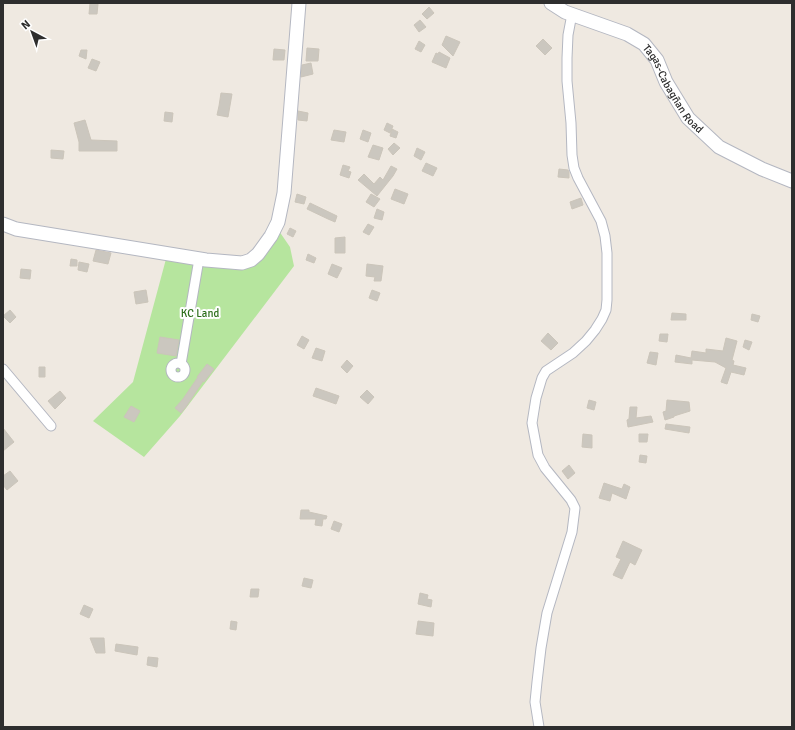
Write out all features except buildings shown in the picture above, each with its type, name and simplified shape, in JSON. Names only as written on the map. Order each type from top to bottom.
[{"type":"street","points":[[3,224],[16,229],[199,259],[242,263],[251,260],[258,254],[271,236],[278,222],[284,193],[299,3]]},
{"type":"street","name":"Tagas-Cabagñan Road","points":[[551,3],[565,12],[627,34],[644,44],[657,60],[666,82],[688,118],[698,128],[719,147],[762,169],[792,181]]},
{"type":"street","points":[[539,727],[535,702],[543,641],[549,607],[572,532],[575,508],[571,500],[545,468],[538,455],[532,423],[536,398],[542,378],[546,371],[573,353],[586,342],[602,319],[606,310],[607,300],[608,253],[605,236],[601,221],[578,178],[574,168],[572,155],[567,58],[568,35],[572,14]]},
{"type":"street","points":[[181,364],[199,259]]},
{"type":"street","points":[[3,369],[51,426]]},
{"type":"green space","name":"KC Land","points":[[279,231],[290,247],[294,266],[180,416],[144,457],[93,421],[133,382],[166,259],[238,270],[257,261]]}]
